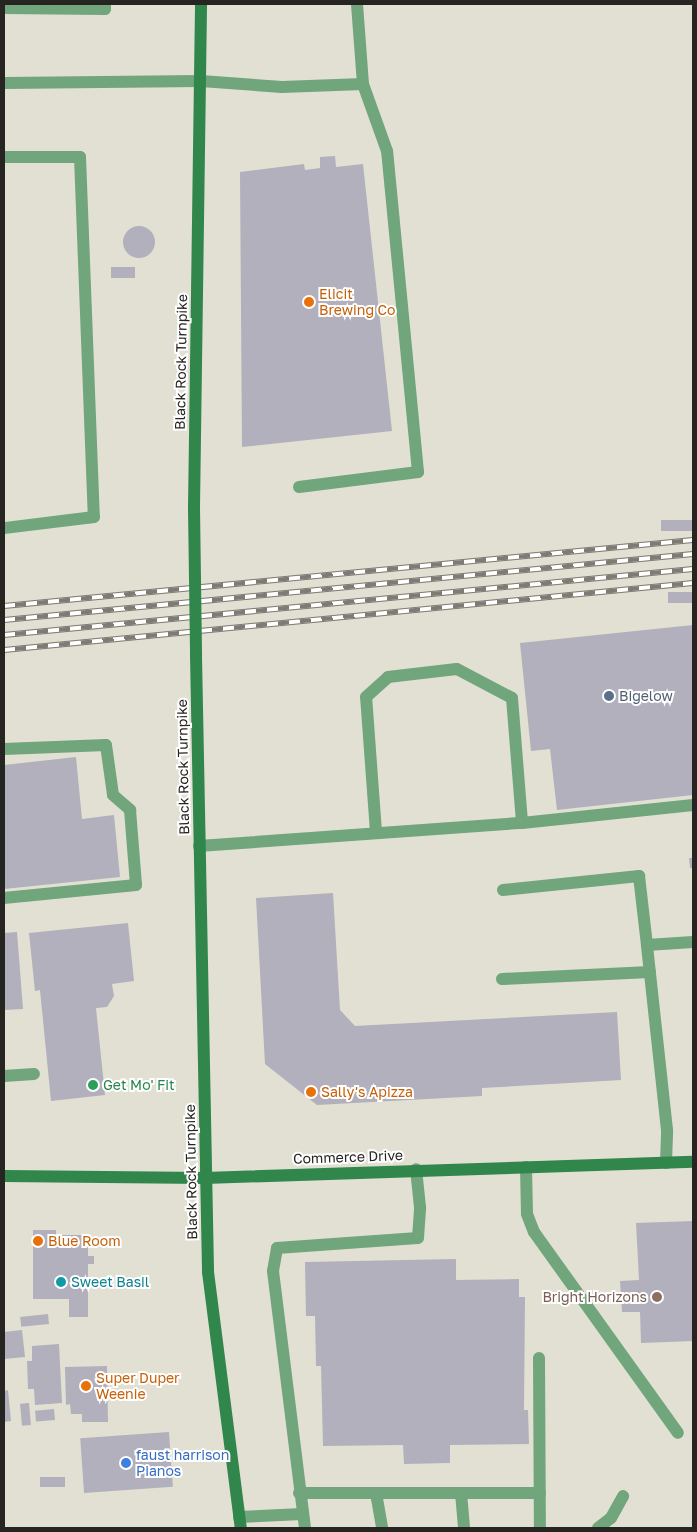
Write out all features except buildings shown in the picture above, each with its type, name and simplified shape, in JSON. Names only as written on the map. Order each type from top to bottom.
[{"type":"main road","name":"Black Rock Turnpike","points":[[201,4],[194,508],[205,1178],[212,1320],[240,1523]]},
{"type":"main road","name":"Commerce Drive","points":[[4,1176],[205,1178],[416,1169],[693,1162]]},
{"type":"lane","points":[[4,8],[105,9],[105,4]]},
{"type":"lane","points":[[299,487],[418,472],[387,151],[363,84],[357,4]]},
{"type":"lane","points":[[4,83],[201,81],[282,87],[363,84]]},
{"type":"lane","points":[[4,157],[80,157],[94,517],[4,528]]},
{"type":"lane","points":[[376,832],[366,697],[388,677],[456,669],[512,698],[522,823]]},
{"type":"lane","points":[[4,749],[106,746],[113,795],[130,810],[136,885],[4,898]]},
{"type":"lane","points":[[199,846],[522,823],[693,805]]},
{"type":"lane","points":[[503,890],[639,876],[667,1130],[666,1163]]},
{"type":"lane","points":[[647,944],[693,942]]},
{"type":"lane","points":[[502,979],[650,972]]},
{"type":"lane","points":[[4,1076],[34,1074]]},
{"type":"lane","points":[[526,1167],[527,1214],[534,1232],[678,1433]]},
{"type":"lane","points":[[305,1528],[299,1493],[273,1271],[277,1248],[418,1238],[420,1207],[416,1169]]},
{"type":"lane","points":[[538,1358],[540,1528]]},
{"type":"lane","points":[[299,1493],[540,1493]]},
{"type":"lane","points":[[376,1493],[382,1528]]},
{"type":"lane","points":[[461,1493],[464,1528]]},
{"type":"lane","points":[[598,1528],[611,1518],[623,1496]]},
{"type":"lane","points":[[240,1523],[302,1514]]},
{"type":"railway","points":[[4,606],[693,540]]},
{"type":"railway","points":[[4,620],[693,554]]},
{"type":"railway","points":[[4,635],[693,569]]},
{"type":"railway","points":[[4,650],[693,583]]},
{"type":"place","name":"Elicit Brewing Co","points":[[309,302]]},
{"type":"place","name":"Bigelow","points":[[609,696]]},
{"type":"place","name":"Get Mo' Fit","points":[[93,1085]]},
{"type":"place","name":"Sally's Apizza","points":[[311,1092]]},
{"type":"place","name":"Blue Room","points":[[38,1241]]},
{"type":"place","name":"Sweet Basil","points":[[61,1282]]},
{"type":"place","name":"Bright Horizons","points":[[657,1297]]},
{"type":"place","name":"Super Duper Weenie","points":[[86,1386]]},
{"type":"place","name":"faust harrison Pianos","points":[[126,1463]]}]
